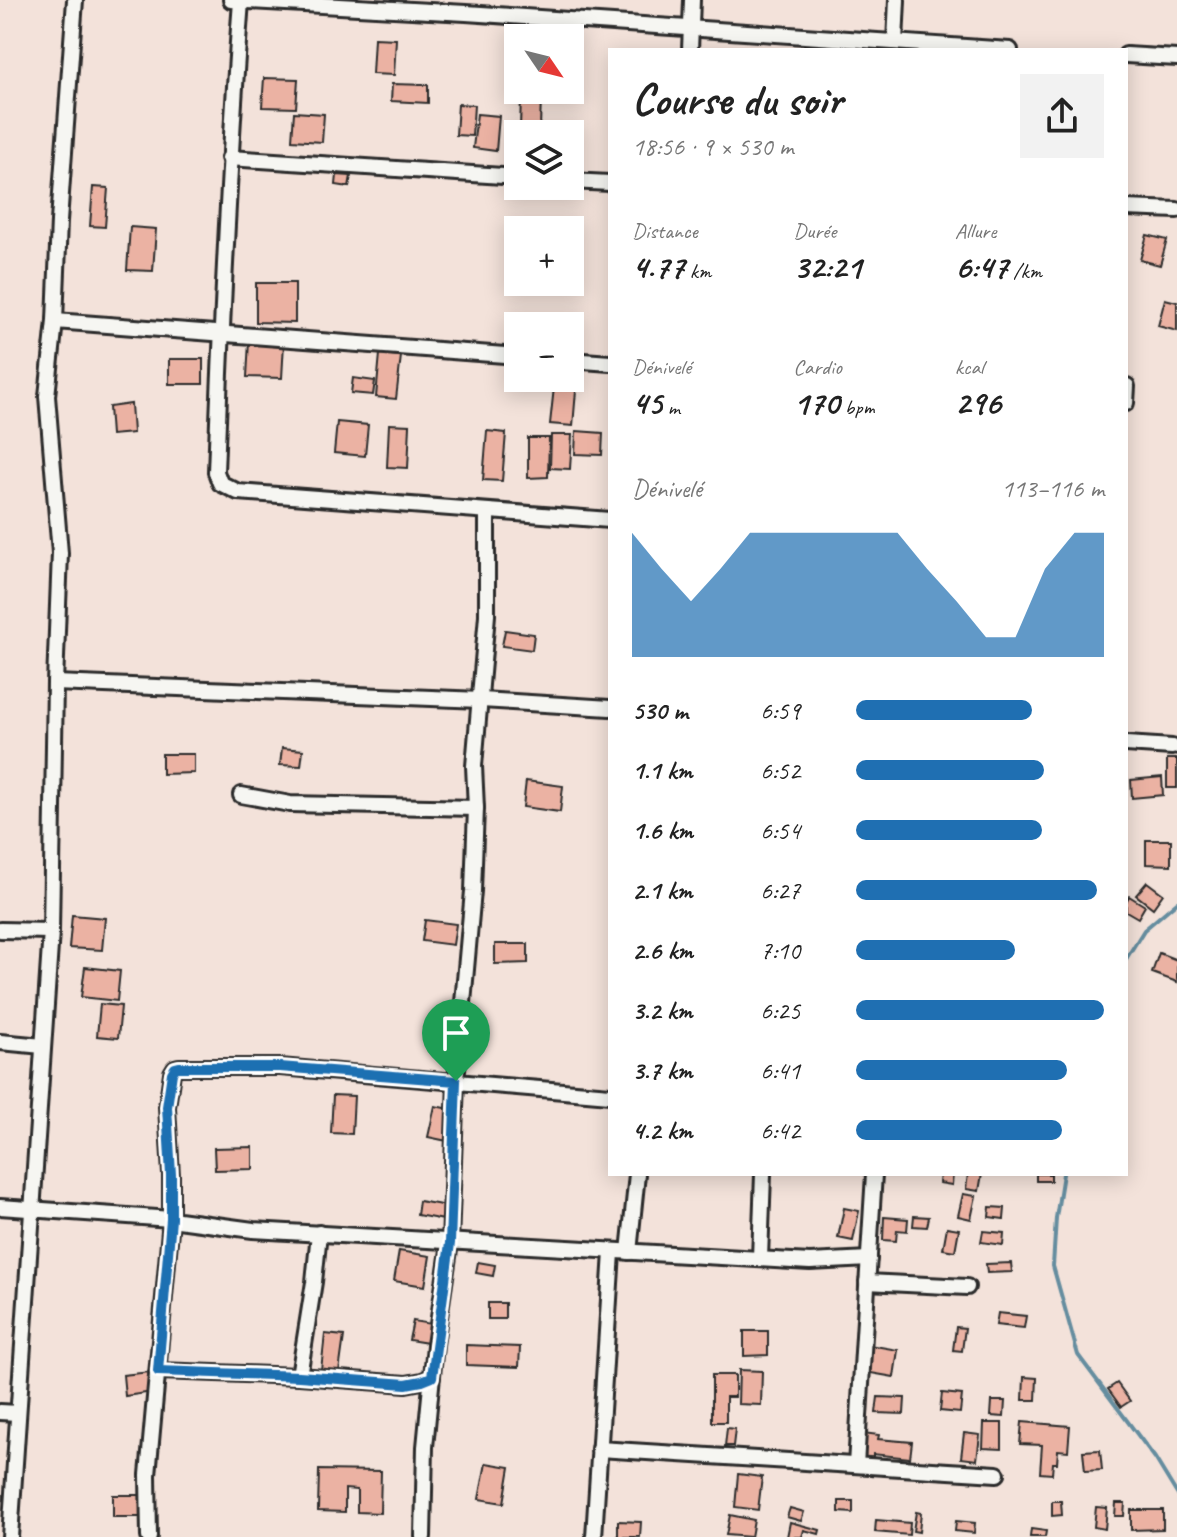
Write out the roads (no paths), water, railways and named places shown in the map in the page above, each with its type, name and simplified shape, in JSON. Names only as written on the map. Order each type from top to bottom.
[{"type":"street","points":[[7,1529],[18,1413],[51,931],[60,553],[47,396],[55,321],[75,0]]},
{"type":"street","points":[[231,0],[467,7],[691,28],[981,48]]},
{"type":"street","points":[[690,48],[692,0]]},
{"type":"street","points":[[895,42],[897,0]]},
{"type":"street","points":[[241,1],[229,158],[221,334],[216,472],[220,483],[238,492],[608,520]]},
{"type":"street","points":[[1128,55],[1177,58]]},
{"type":"street","points":[[229,158],[504,176]]},
{"type":"street","points":[[584,182],[608,183]]},
{"type":"street","points":[[1128,208],[1177,210]]},
{"type":"street","points":[[55,321],[504,355]]},
{"type":"street","points":[[584,361],[608,363]]},
{"type":"street","points":[[423,1537],[425,1447],[450,1243],[456,1081],[473,891],[474,766],[487,615],[487,511]]},
{"type":"street","points":[[55,683],[608,708]]},
{"type":"street","points":[[1128,744],[1172,747]]},
{"type":"street","points":[[241,795],[290,804],[476,808]]},
{"type":"street","points":[[0,930],[51,931]]},
{"type":"street","points":[[0,1042],[43,1046]]},
{"type":"street","points":[[149,1537],[148,1475],[171,1219],[167,1107],[175,1068],[280,1067],[608,1095]]},
{"type":"street","points":[[629,1252],[637,1176]]},
{"type":"street","points":[[760,1258],[763,1176]]},
{"type":"street","points":[[856,1465],[874,1176]]},
{"type":"street","points":[[0,1207],[171,1219],[253,1230],[450,1243],[810,1262],[869,1259]]},
{"type":"street","points":[[299,1376],[319,1233]]},
{"type":"street","points":[[594,1537],[612,1252]]},
{"type":"street","points":[[867,1282],[967,1287]]},
{"type":"street","points":[[158,1371],[406,1384],[432,1377]]},
{"type":"street","points":[[0,1412],[18,1413]]},
{"type":"street","points":[[599,1449],[997,1474]]},
{"type":"waterway","points":[[1128,956],[1144,930],[1177,902]]},
{"type":"waterway","points":[[1063,1176],[1053,1266],[1078,1355],[1155,1458],[1177,1494]]}]
